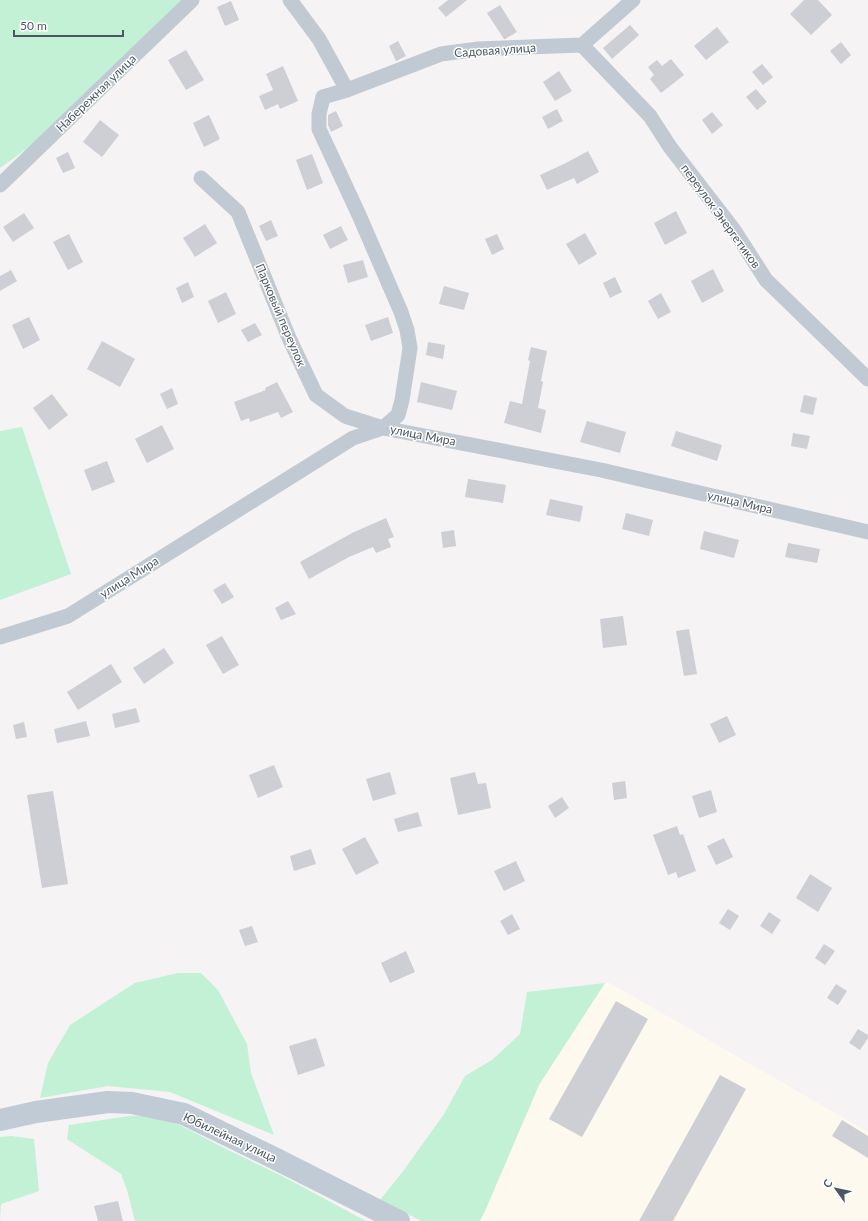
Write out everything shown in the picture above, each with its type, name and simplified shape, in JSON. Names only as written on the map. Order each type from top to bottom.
[{"type":"street","name":"Набережная улица","points":[[0,185],[192,0]]},
{"type":"street","points":[[290,0],[319,39],[347,90]]},
{"type":"street","points":[[582,45],[633,0]]},
{"type":"street","name":"Садовая улица","points":[[383,428],[398,415],[402,400],[410,348],[407,330],[401,312],[364,227],[319,129],[319,114],[323,97],[347,90],[441,54],[478,49],[582,45]]},
{"type":"street","name":"переулок Энергетиков","points":[[582,45],[650,116],[670,147],[734,230],[766,280],[868,379]]},
{"type":"street","name":"Парковый переулок","points":[[201,178],[238,212],[289,338],[316,395],[345,416],[383,428]]},
{"type":"street","name":"улица Мира","points":[[0,637],[68,616],[353,438],[383,428],[601,470],[868,532]]},
{"type":"street","name":"Юбилейная улица","points":[[0,1120],[36,1112],[108,1102],[132,1103],[184,1114],[399,1221]]},
{"type":"shaded area","points":[[605,983],[610,983],[868,1132],[868,1221],[480,1221],[539,1085]]},
{"type":"green space","points":[[0,0],[185,0],[72,110],[25,150],[0,168]]},
{"type":"green space","points":[[22,427],[71,574],[0,600],[0,431]]},
{"type":"green space","points":[[178,973],[201,973],[218,990],[247,1044],[251,1073],[274,1135],[170,1092],[108,1086],[40,1098],[48,1063],[70,1025],[135,983]]},
{"type":"green space","points":[[605,983],[539,1085],[480,1221],[421,1221],[380,1200],[404,1170],[444,1114],[465,1076],[492,1060],[520,1034],[527,992]]},
{"type":"green space","points":[[151,1115],[180,1125],[282,1176],[366,1221],[135,1221],[121,1174],[67,1139],[69,1125],[129,1116]]},
{"type":"green space","points":[[11,1136],[34,1139],[39,1191],[1,1204],[0,1221],[0,1137]]},
{"type":"building","points":[[448,0],[467,0],[446,17],[438,8]]},
{"type":"building","points":[[804,0],[818,0],[832,15],[811,35],[790,14]]},
{"type":"building","points":[[231,1],[239,20],[225,26],[217,7]]},
{"type":"building","points":[[500,5],[517,32],[505,39],[487,13]]},
{"type":"building","points":[[630,25],[639,35],[612,59],[603,48]]},
{"type":"building","points":[[717,27],[729,42],[706,60],[694,46]]},
{"type":"building","points":[[398,41],[406,56],[396,61],[389,46]]},
{"type":"building","points":[[841,42],[851,55],[841,64],[830,51]]},
{"type":"building","points":[[186,50],[204,80],[186,90],[168,60]]},
{"type":"building","points":[[671,59],[684,75],[661,93],[650,79],[654,75],[648,67],[657,60],[662,66]]},
{"type":"building","points":[[762,64],[773,77],[763,85],[752,72]]},
{"type":"building","points":[[283,66],[298,101],[280,109],[278,104],[265,110],[259,96],[273,90],[266,74]]},
{"type":"building","points":[[559,71],[572,91],[555,101],[543,82]]},
{"type":"building","points":[[756,89],[767,102],[757,110],[746,97]]},
{"type":"building","points":[[557,109],[563,121],[548,129],[542,117]]},
{"type":"building","points":[[336,111],[343,126],[331,132],[328,125],[328,115]]},
{"type":"building","points":[[712,112],[723,125],[712,134],[702,120]]},
{"type":"building","points":[[209,115],[220,139],[204,147],[193,123]]},
{"type":"building","points":[[100,120],[119,135],[102,157],[83,142]]},
{"type":"building","points":[[588,151],[599,172],[577,184],[574,178],[547,190],[540,175]]},
{"type":"building","points":[[68,152],[75,168],[63,173],[56,158]]},
{"type":"building","points":[[312,154],[323,183],[307,190],[296,160]]},
{"type":"building","points":[[676,211],[687,233],[665,245],[654,223]]},
{"type":"building","points":[[24,213],[34,228],[13,242],[3,227]]},
{"type":"building","points":[[271,220],[278,236],[266,241],[259,226]]},
{"type":"building","points":[[205,224],[217,243],[195,257],[183,238]]},
{"type":"building","points":[[341,226],[348,240],[330,249],[323,235]]},
{"type":"building","points":[[585,233],[597,254],[579,265],[566,244]]},
{"type":"building","points":[[69,234],[83,262],[68,270],[53,242]]},
{"type":"building","points":[[497,234],[504,249],[492,255],[485,239]]},
{"type":"building","points":[[363,260],[368,277],[348,283],[343,265]]},
{"type":"building","points":[[713,269],[724,291],[702,303],[691,281]]},
{"type":"building","points":[[11,270],[17,281],[0,291],[0,276]]},
{"type":"building","points":[[615,277],[622,292],[610,298],[603,283]]},
{"type":"building","points":[[188,282],[194,297],[182,303],[176,288]]},
{"type":"building","points":[[444,286],[469,293],[464,310],[439,304]]},
{"type":"building","points":[[226,292],[236,314],[218,323],[208,301]]},
{"type":"building","points":[[661,293],[671,312],[658,319],[648,301]]},
{"type":"building","points":[[29,317],[40,340],[23,349],[12,325]]},
{"type":"building","points":[[388,317],[393,333],[371,341],[365,325]]},
{"type":"building","points":[[255,323],[262,335],[248,342],[241,330]]},
{"type":"building","points":[[102,341],[135,359],[120,387],[87,369]]},
{"type":"building","points":[[428,342],[445,345],[443,359],[426,355]]},
{"type":"building","points":[[531,347],[547,351],[541,381],[543,382],[538,408],[546,410],[541,433],[504,423],[510,401],[522,404]]},
{"type":"building","points":[[277,382],[293,412],[281,418],[278,412],[250,422],[249,418],[241,421],[234,402],[266,390],[265,388]]},
{"type":"building","points":[[421,382],[457,391],[452,410],[417,402]]},
{"type":"building","points":[[172,388],[178,404],[167,409],[160,394]]},
{"type":"building","points":[[52,394],[68,415],[49,430],[33,408]]},
{"type":"building","points":[[804,395],[817,398],[813,415],[800,412]]},
{"type":"building","points":[[587,421],[626,432],[620,453],[580,442]]},
{"type":"building","points":[[162,425],[174,449],[147,463],[135,439]]},
{"type":"building","points":[[676,431],[722,445],[717,461],[671,446]]},
{"type":"building","points":[[793,433],[810,436],[807,449],[791,446]]},
{"type":"building","points":[[107,461],[115,482],[92,491],[84,470]]},
{"type":"building","points":[[468,479],[506,485],[503,503],[465,497]]},
{"type":"building","points":[[550,499],[583,506],[580,522],[546,515]]},
{"type":"building","points":[[626,513],[653,520],[649,536],[622,529]]},
{"type":"building","points":[[386,518],[394,537],[388,539],[391,547],[376,553],[373,547],[349,557],[309,579],[300,562],[352,533]]},
{"type":"building","points":[[454,530],[456,546],[443,548],[441,532]]},
{"type":"building","points":[[704,531],[739,540],[734,558],[700,549]]},
{"type":"building","points":[[788,543],[820,549],[817,563],[785,557]]},
{"type":"building","points":[[225,583],[234,597],[222,604],[213,590]]},
{"type":"building","points":[[288,601],[296,614],[281,620],[275,608]]},
{"type":"building","points":[[623,616],[627,645],[603,648],[600,619]]},
{"type":"building","points":[[689,629],[697,674],[684,676],[676,631]]},
{"type":"building","points":[[222,636],[239,665],[223,674],[206,645]]},
{"type":"building","points":[[164,648],[174,663],[144,684],[133,668]]},
{"type":"building","points":[[111,664],[122,682],[78,710],[67,692]]},
{"type":"building","points":[[136,708],[140,722],[115,728],[112,714]]},
{"type":"building","points":[[727,716],[736,735],[719,743],[710,724]]},
{"type":"building","points":[[86,721],[90,736],[57,743],[54,729]]},
{"type":"building","points":[[24,722],[27,737],[16,739],[13,725]]},
{"type":"building","points":[[274,765],[283,787],[258,798],[249,775]]},
{"type":"building","points":[[390,772],[396,794],[373,801],[366,779]]},
{"type":"building","points":[[475,772],[478,784],[486,783],[491,808],[458,815],[450,778]]},
{"type":"building","points":[[625,781],[627,798],[614,800],[612,783]]},
{"type":"building","points":[[711,790],[717,812],[699,818],[692,796]]},
{"type":"building","points":[[53,791],[68,884],[42,888],[27,795]]},
{"type":"building","points":[[562,797],[569,808],[555,818],[548,806]]},
{"type":"building","points":[[418,812],[422,826],[398,832],[394,819]]},
{"type":"building","points":[[677,826],[680,835],[683,834],[696,871],[678,878],[676,872],[668,875],[653,835]]},
{"type":"building","points":[[365,837],[379,863],[356,875],[342,849]]},
{"type":"building","points":[[724,838],[733,857],[716,865],[707,846]]},
{"type":"building","points":[[311,849],[316,864],[294,871],[290,856]]},
{"type":"building","points":[[516,861],[525,881],[504,891],[494,871]]},
{"type":"building","points":[[810,874],[832,888],[818,912],[796,898]]},
{"type":"building","points":[[728,909],[739,916],[730,930],[719,923]]},
{"type":"building","points":[[769,912],[781,920],[772,934],[760,926]]},
{"type":"building","points":[[512,914],[520,929],[508,935],[500,921]]},
{"type":"building","points":[[252,926],[258,942],[245,946],[239,930]]},
{"type":"building","points":[[824,944],[835,951],[825,965],[815,958]]},
{"type":"building","points":[[406,951],[415,972],[390,983],[381,963]]},
{"type":"building","points":[[836,984],[847,991],[838,1005],[827,998]]},
{"type":"building","points":[[616,1001],[648,1019],[582,1137],[549,1119]]},
{"type":"building","points":[[858,1029],[868,1035],[868,1038],[860,1050],[849,1043]]},
{"type":"building","points":[[316,1038],[325,1066],[298,1075],[289,1046]]},
{"type":"building","points":[[720,1075],[746,1089],[673,1221],[639,1221]]},
{"type":"building","points":[[842,1120],[868,1136],[868,1158],[832,1136]]},
{"type":"building","points":[[118,1201],[123,1221],[98,1221],[94,1206]]}]
